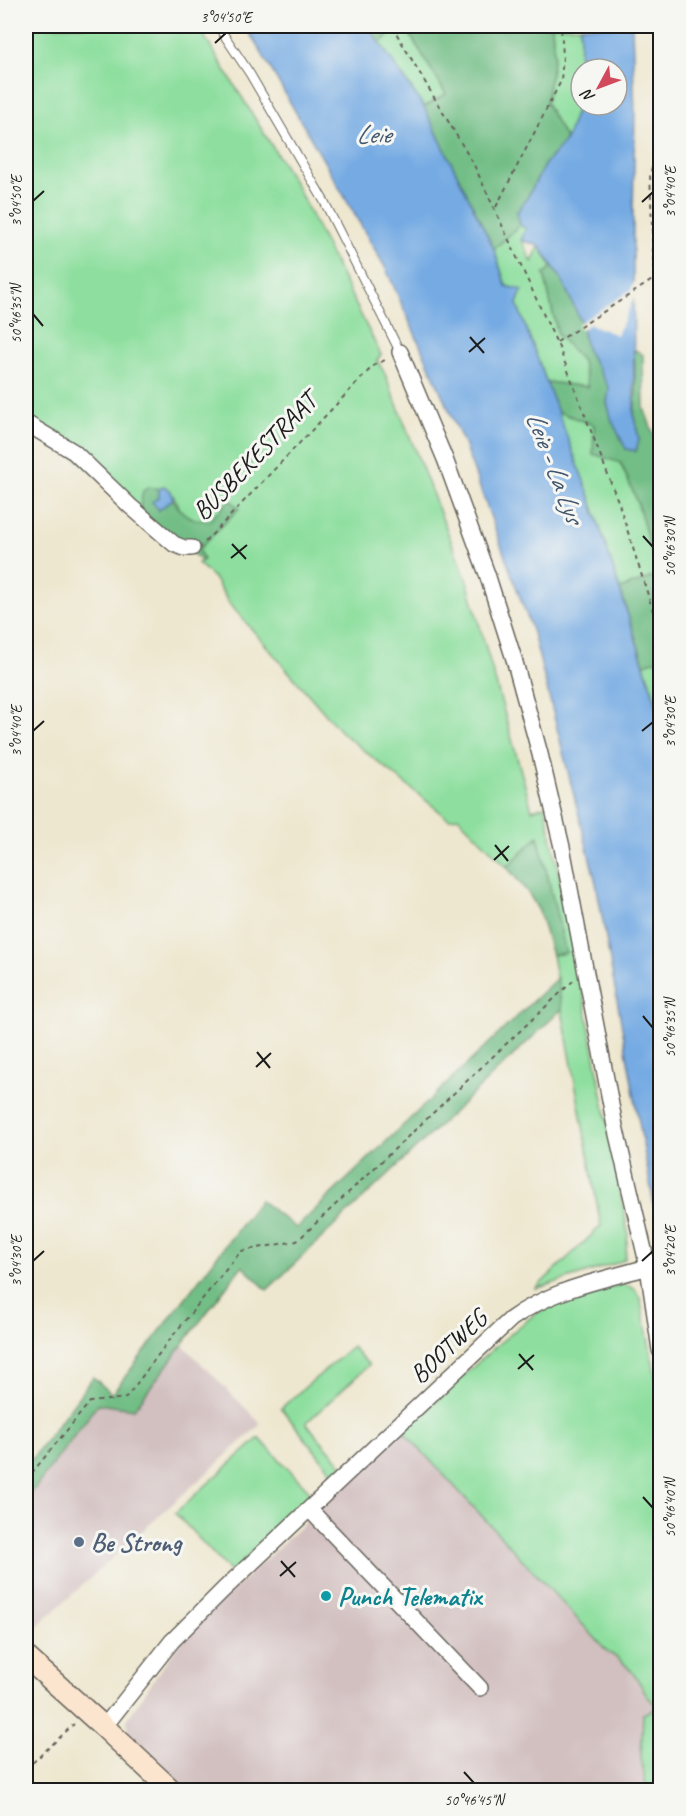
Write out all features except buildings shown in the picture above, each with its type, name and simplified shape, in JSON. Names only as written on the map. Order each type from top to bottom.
[{"type":"street","points":[[400,352],[445,459],[487,574],[514,658],[562,847],[615,1126],[648,1267],[660,1350]]},
{"type":"street","name":"BUSBEKESTRAAT","points":[[26,423],[74,452],[130,506],[174,544],[192,548]]},
{"type":"street","name":"BOOTWEG","points":[[104,1727],[172,1641],[223,1590],[511,1319],[532,1304],[562,1291],[648,1267]]},
{"type":"street","points":[[310,1509],[480,1688]]},
{"type":"street","points":[[26,1657],[171,1791]]},
{"type":"lane","points":[[218,26],[250,74],[324,201],[400,352]]},
{"type":"path","points":[[392,26],[474,165],[557,342],[620,504],[660,633]]},
{"type":"path","points":[[495,208],[561,81],[563,56],[561,26]]},
{"type":"path","points":[[654,279],[650,173],[656,160],[660,157]]},
{"type":"path","points":[[557,342],[660,275]]},
{"type":"path","name":"BUSBEKESTRAAT","points":[[192,548],[204,543],[373,366],[400,352]]},
{"type":"path","points":[[26,1480],[90,1402],[126,1398],[241,1251],[297,1241],[565,988],[585,972]]},
{"type":"path","points":[[26,1769],[88,1712]]},
{"type":"shaded area","points":[[182,1344],[261,1424],[26,1636],[26,1500],[98,1404],[134,1408]]},
{"type":"shaded area","points":[[403,1431],[608,1652],[623,1660],[651,1702],[658,1707],[641,1741],[641,1758],[647,1790],[183,1790],[136,1745],[128,1733],[127,1720],[191,1629]]},
{"type":"green space","points":[[26,26],[198,26],[296,185],[381,355],[377,360],[385,374],[467,581],[532,810],[545,806],[628,1233],[625,1259],[617,1263],[535,1289],[601,1226],[552,955],[566,953],[538,837],[507,867],[458,817],[449,819],[341,732],[229,603],[214,578],[198,563],[202,561],[198,550],[239,508],[230,500],[209,522],[196,520],[183,513],[171,492],[164,486],[159,489],[149,487],[139,511],[26,416]]},
{"type":"green space","points":[[368,26],[398,26],[380,43]]},
{"type":"green space","points":[[398,26],[405,26],[446,94],[424,107],[380,43]]},
{"type":"green space","points":[[405,26],[552,26],[554,55],[546,103],[566,140],[545,164],[517,212],[520,225],[494,249],[424,107],[446,94]]},
{"type":"green space","points":[[552,26],[580,26],[580,57],[569,57],[569,117],[574,117],[566,140],[546,103],[554,55]]},
{"type":"green space","points":[[520,225],[526,229],[522,240],[532,262],[539,246],[552,267],[544,274],[558,335],[582,361],[588,387],[546,382],[517,304],[506,286],[494,249]]},
{"type":"green space","points":[[552,267],[561,278],[581,322],[586,348],[609,388],[607,403],[636,451],[639,439],[634,417],[636,393],[634,349],[643,355],[644,408],[660,452],[654,514],[660,537],[660,659],[644,664],[620,589],[658,575],[637,501],[621,463],[593,454],[594,425],[556,411],[546,382],[588,387],[582,361],[558,335],[544,274]]},
{"type":"green space","points":[[556,411],[594,425],[620,463],[637,501],[658,575],[620,589],[590,497]]},
{"type":"green space","points":[[149,487],[159,489],[159,510],[173,499],[183,513],[197,519],[209,521],[230,500],[239,508],[198,550],[204,559],[202,561],[139,511],[143,491]]},
{"type":"green space","points":[[660,659],[660,728],[655,699],[644,664]]},
{"type":"green space","points":[[538,836],[566,953],[552,955],[539,911],[529,894],[507,867]]},
{"type":"green space","points":[[557,978],[562,1009],[267,1290],[242,1266],[134,1409],[98,1404],[26,1500],[26,1467],[93,1377],[112,1394],[260,1200],[296,1228]]},
{"type":"green space","points":[[623,1284],[635,1289],[640,1298],[660,1398],[660,1790],[645,1790],[647,1789],[641,1758],[643,1714],[658,1707],[649,1698],[634,1674],[608,1652],[403,1431],[496,1346],[535,1314],[562,1300]]},
{"type":"green space","points":[[352,1347],[369,1365],[306,1423],[344,1467],[335,1476],[281,1408]]},
{"type":"green space","points":[[259,1438],[313,1495],[231,1573],[175,1513]]},
{"type":"water","name":"Leie","points":[[244,26],[368,26],[424,107],[494,249],[506,286],[522,290],[517,304],[590,497],[655,699],[660,728],[660,1239],[596,883],[533,633],[464,444],[386,269]]},
{"type":"water","points":[[580,26],[632,26],[635,114],[634,417],[639,439],[636,451],[626,449],[612,421],[607,403],[609,388],[586,348],[581,322],[561,278],[539,246],[521,240],[526,229],[520,225],[517,212],[545,164],[566,140],[574,117],[629,117],[629,57],[580,57]]},
{"type":"water","points":[[164,486],[171,491],[173,499],[159,510],[152,502],[159,497],[159,489]]},
{"type":"pier","points":[[636,276],[636,293],[617,335],[590,324],[580,330],[578,324],[631,290]]},
{"type":"place","name":"Be Strong","points":[[79,1542]]},
{"type":"place","name":"Punch Telematix","points":[[326,1596]]},
{"type":"water label","name":"Leie - La Lys","points":[[555,467]]}]
